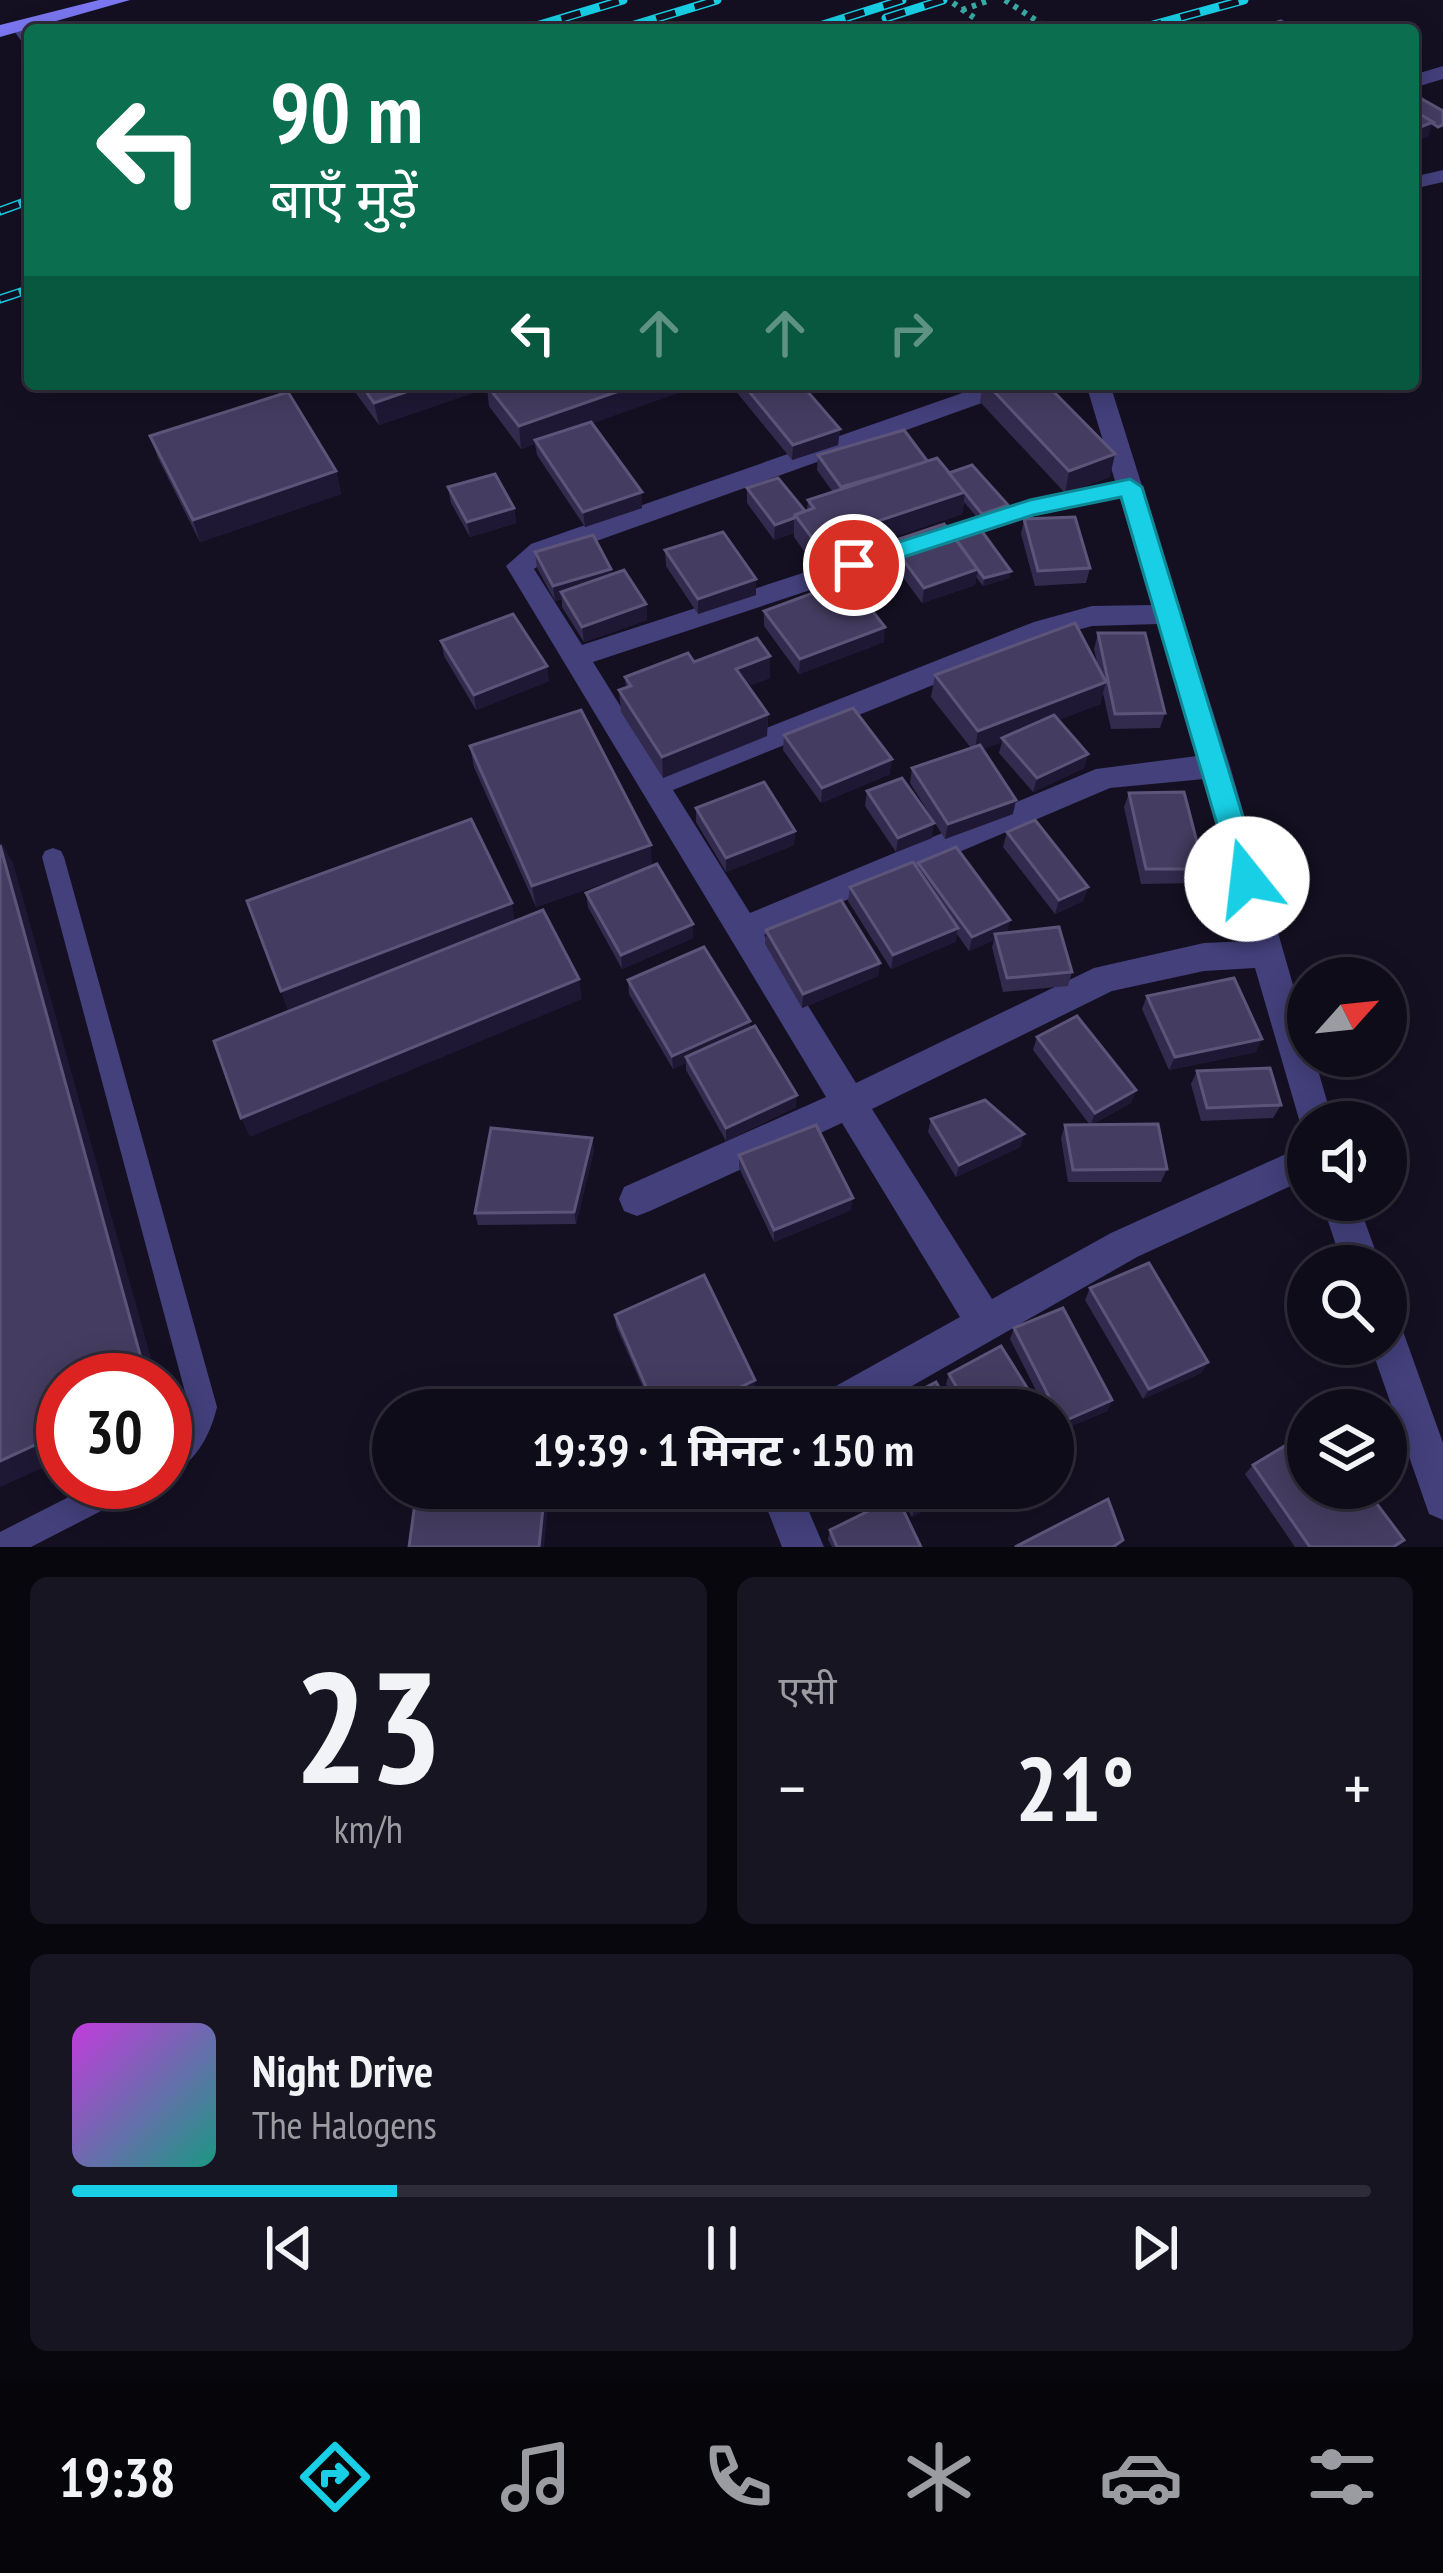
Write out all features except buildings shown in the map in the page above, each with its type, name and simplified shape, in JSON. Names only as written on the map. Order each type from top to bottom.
[{"type":"street","points":[[47,24],[121,0]]},
{"type":"street","points":[[984,1322],[519,566],[524,560],[995,390]]},
{"type":"street","points":[[1099,390],[1215,766],[1309,1101]]},
{"type":"street","points":[[573,658],[1030,508],[1130,487]]},
{"type":"street","points":[[653,785],[1044,629],[1092,616],[1169,614]]},
{"type":"street","points":[[745,929],[1107,777],[1215,766]]},
{"type":"street","points":[[638,1199],[852,1102],[1106,978],[1204,957],[1269,955]]},
{"type":"street","points":[[868,1389],[1195,1209],[1287,1169]]},
{"type":"street","points":[[1396,1365],[1443,1500]]},
{"type":"street","points":[[788,1509],[803,1547]]},
{"type":"lane","points":[[53,857],[187,1353]]},
{"type":"lane","points":[[192,1370],[202,1407],[192,1438]]},
{"type":"lane","points":[[1,1547],[75,1509]]},
{"type":"path","points":[[962,10],[990,0]]},
{"type":"path","points":[[1005,0],[1042,24]]},
{"type":"path","points":[[953,3],[976,19]]},
{"type":"railway","points":[[543,24],[623,0]]},
{"type":"railway","points":[[638,24],[717,0]]},
{"type":"railway","points":[[826,24],[902,0]]},
{"type":"railway","points":[[886,18],[943,0]]},
{"type":"railway","points":[[1157,24],[1244,0]]},
{"type":"railway","points":[[0,211],[24,202]]},
{"type":"railway","points":[[0,299],[24,291]]},
{"type":"route","points":[[854,565],[1030,508],[1130,487],[1247,879]]}]
